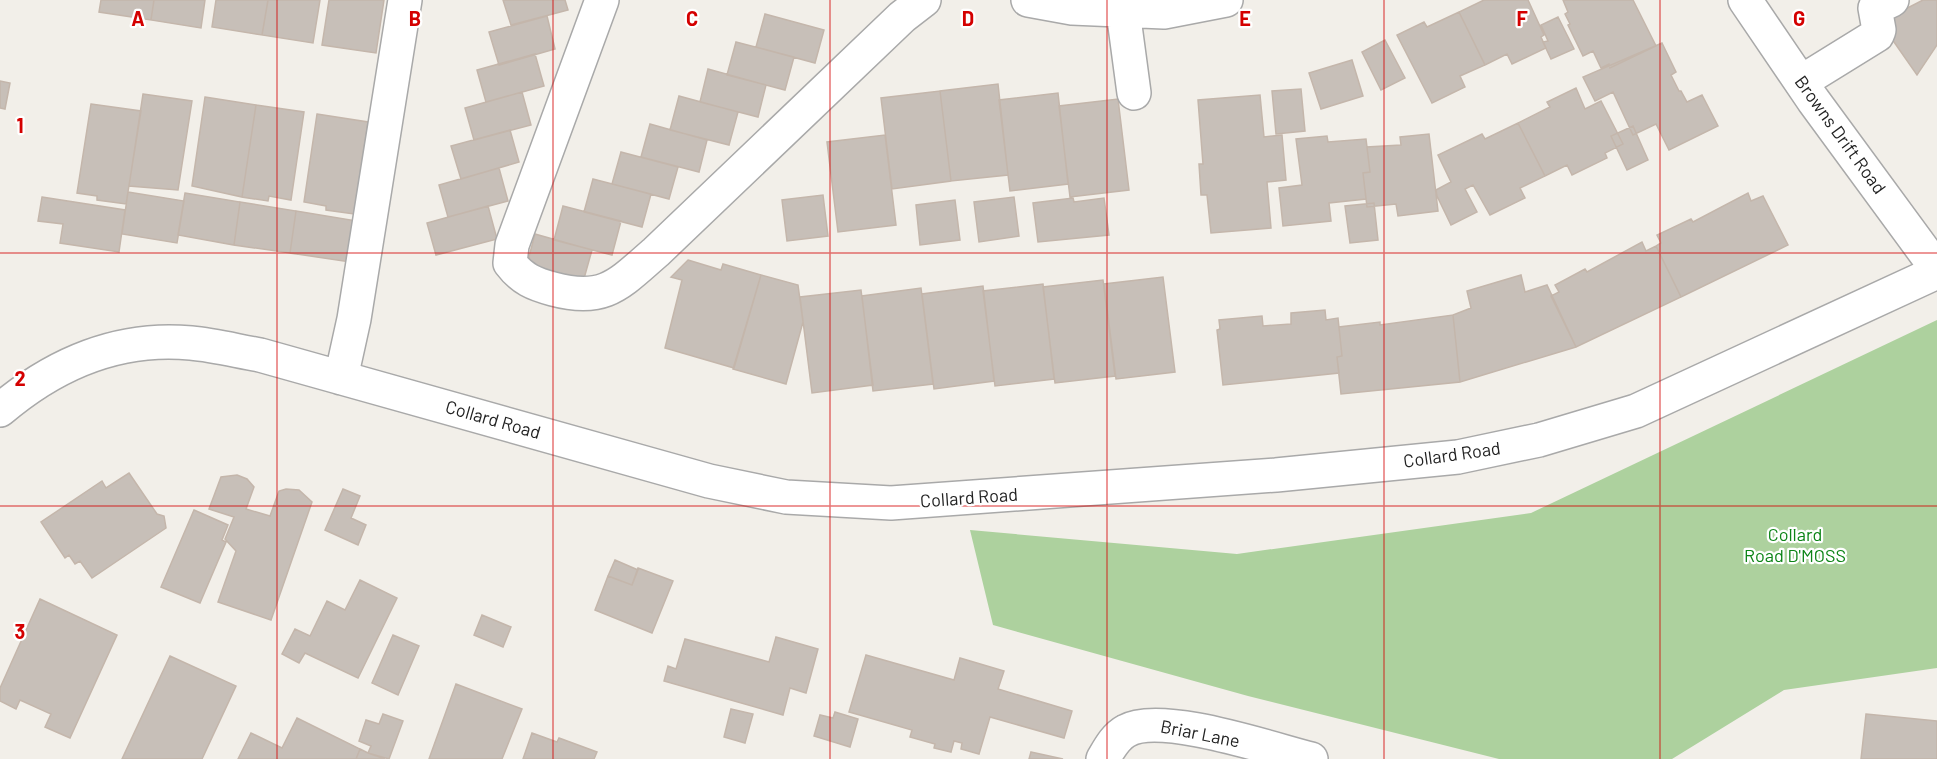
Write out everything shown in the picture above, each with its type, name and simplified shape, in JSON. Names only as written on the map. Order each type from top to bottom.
[{"type":"street","points":[[341,378],[354,319],[405,0]]},
{"type":"street","points":[[602,0],[586,50],[512,245],[510,264],[531,283],[586,295],[620,284],[924,0]]},
{"type":"street","points":[[1028,0],[1072,8],[1164,12],[1226,0]]},
{"type":"street","name":"Browns Drift Road","points":[[1745,0],[1937,271]]},
{"type":"street","points":[[1802,82],[1877,34],[1879,30],[1875,8],[1892,0]]},
{"type":"street","points":[[1123,11],[1134,93]]},
{"type":"street","name":"Collard Road","points":[[0,410],[29,385],[64,366],[96,353],[139,343],[191,343],[260,355],[709,481],[786,496],[891,503],[1009,495],[1276,475],[1447,458],[1539,440],[1636,411],[1937,271]]},
{"type":"street","name":"Briar Lane","points":[[1102,759],[1117,738],[1127,730],[1158,724],[1190,729],[1311,759]]},
{"type":"green space","name":"Collard Road D'MOSS","points":[[1937,320],[1937,668],[1784,690],[1672,759],[1499,759],[1248,696],[993,625],[970,530],[1237,554],[1531,513]]},
{"type":"building","points":[[101,0],[154,0],[151,20],[99,12]]},
{"type":"building","points":[[154,0],[205,0],[201,28],[151,20]]},
{"type":"building","points":[[216,0],[268,0],[262,35],[212,27]]},
{"type":"building","points":[[268,0],[320,0],[313,43],[262,35]]},
{"type":"building","points":[[329,0],[384,0],[376,53],[322,45]]},
{"type":"building","points":[[503,0],[565,0],[568,10],[511,25]]},
{"type":"building","points":[[1484,0],[1528,0],[1544,35],[1541,37],[1546,48],[1512,64],[1507,54],[1485,65],[1459,12]]},
{"type":"building","points":[[1563,0],[1633,0],[1656,46],[1610,68],[1609,64],[1601,68],[1593,51],[1583,56],[1568,25],[1570,24],[1565,14],[1568,12]]},
{"type":"building","points":[[1923,0],[1937,0],[1937,45],[1917,75],[1880,22]]},
{"type":"building","points":[[1459,12],[1485,65],[1460,76],[1465,87],[1432,103],[1397,35],[1424,22],[1427,27]]},
{"type":"building","points":[[765,14],[824,30],[815,63],[756,47]]},
{"type":"building","points":[[547,16],[555,49],[499,65],[489,32]]},
{"type":"building","points":[[1558,17],[1574,49],[1551,59],[1543,42],[1548,41],[1541,25]]},
{"type":"building","points":[[1385,40],[1405,78],[1381,90],[1362,52]]},
{"type":"building","points":[[736,42],[794,57],[785,90],[727,75]]},
{"type":"building","points":[[1662,43],[1676,72],[1671,75],[1679,91],[1687,102],[1702,95],[1718,126],[1669,150],[1656,124],[1633,135],[1613,92],[1595,101],[1583,77]]},
{"type":"building","points":[[535,54],[544,86],[486,102],[477,70]]},
{"type":"building","points":[[1352,60],[1363,96],[1321,109],[1309,73]]},
{"type":"building","points":[[708,69],[766,85],[758,117],[700,102]]},
{"type":"building","points":[[0,81],[10,83],[5,109],[0,108]]},
{"type":"building","points":[[998,84],[1008,175],[951,181],[940,91]]},
{"type":"building","points":[[1576,88],[1585,109],[1601,101],[1623,144],[1605,153],[1607,158],[1572,175],[1567,165],[1545,176],[1518,123],[1550,107],[1547,102]]},
{"type":"building","points":[[1301,89],[1305,131],[1276,134],[1272,91]]},
{"type":"building","points":[[940,91],[951,181],[892,189],[881,98]]},
{"type":"building","points":[[522,92],[531,125],[474,140],[465,108]]},
{"type":"building","points":[[1058,93],[1068,184],[1010,191],[999,100]]},
{"type":"building","points":[[143,94],[192,101],[178,190],[129,186]]},
{"type":"building","points":[[1260,95],[1264,137],[1282,135],[1286,180],[1267,182],[1271,228],[1211,233],[1207,195],[1201,195],[1199,164],[1203,164],[1198,100]]},
{"type":"building","points":[[679,96],[738,112],[729,145],[670,130]]},
{"type":"building","points":[[205,97],[256,105],[242,197],[192,186]]},
{"type":"building","points":[[1118,99],[1129,190],[1070,197],[1059,106]]},
{"type":"building","points":[[91,104],[141,111],[126,204],[97,200],[97,196],[77,193]]},
{"type":"building","points":[[256,105],[304,112],[291,200],[269,196],[268,201],[242,197]]},
{"type":"building","points":[[317,114],[368,122],[354,214],[326,210],[326,206],[304,202]]},
{"type":"building","points":[[1518,123],[1545,176],[1520,188],[1525,198],[1490,215],[1473,185],[1465,189],[1477,212],[1451,225],[1437,196],[1436,190],[1451,182],[1438,155],[1482,134],[1485,139]]},
{"type":"building","points":[[650,124],[707,140],[699,172],[641,157]]},
{"type":"building","points":[[1633,126],[1648,160],[1627,170],[1611,136]]},
{"type":"building","points":[[510,130],[519,162],[461,179],[451,146]]},
{"type":"building","points":[[1429,134],[1438,211],[1398,216],[1396,204],[1367,207],[1363,173],[1370,172],[1367,147],[1401,145],[1400,137]]},
{"type":"building","points":[[885,135],[896,225],[838,232],[827,142]]},
{"type":"building","points":[[1327,136],[1328,142],[1366,139],[1370,172],[1363,173],[1366,199],[1329,203],[1331,221],[1283,226],[1279,188],[1302,185],[1296,139]]},
{"type":"building","points":[[621,152],[678,167],[669,199],[612,184]]},
{"type":"building","points":[[499,168],[508,201],[448,217],[439,185]]},
{"type":"building","points":[[593,179],[651,194],[642,227],[584,212]]},
{"type":"building","points":[[128,192],[184,201],[177,243],[122,234]]},
{"type":"building","points":[[185,193],[240,202],[234,245],[178,235]]},
{"type":"building","points":[[1748,193],[1751,201],[1763,196],[1788,245],[1681,297],[1656,246],[1661,243],[1657,235],[1691,219],[1693,222]]},
{"type":"building","points":[[823,195],[828,236],[787,241],[782,200]]},
{"type":"building","points":[[42,197],[125,210],[119,252],[60,243],[63,224],[38,221]]},
{"type":"building","points":[[1014,197],[1019,236],[979,242],[974,202]]},
{"type":"building","points":[[1073,198],[1074,202],[1104,198],[1109,235],[1038,242],[1033,203]]},
{"type":"building","points":[[955,200],[960,240],[920,245],[916,205]]},
{"type":"building","points":[[240,202],[296,211],[290,253],[234,245]]},
{"type":"building","points":[[1374,203],[1378,240],[1350,243],[1345,206]]},
{"type":"building","points":[[488,206],[497,239],[436,255],[427,223]]},
{"type":"building","points":[[563,206],[621,221],[612,255],[554,240]]},
{"type":"building","points":[[296,211],[357,221],[350,262],[290,253]]},
{"type":"building","points":[[535,234],[592,250],[583,282],[526,268]]},
{"type":"building","points":[[1642,242],[1646,251],[1656,246],[1681,297],[1576,347],[1551,296],[1559,292],[1555,285],[1585,269],[1587,272]]},
{"type":"building","points":[[688,260],[721,270],[723,264],[761,275],[734,368],[665,348],[682,280],[671,277]]},
{"type":"building","points":[[761,275],[798,285],[803,322],[786,384],[733,369]]},
{"type":"building","points":[[1521,275],[1525,292],[1547,285],[1576,347],[1460,382],[1453,315],[1471,308],[1467,291]]},
{"type":"building","points":[[1163,277],[1175,372],[1116,379],[1104,284]]},
{"type":"building","points":[[1103,280],[1115,376],[1055,383],[1043,287]]},
{"type":"building","points":[[1043,284],[1054,379],[995,386],[983,291]]},
{"type":"building","points":[[983,286],[994,381],[934,389],[922,294]]},
{"type":"building","points":[[921,288],[933,384],[873,391],[862,296]]},
{"type":"building","points":[[861,290],[873,385],[812,393],[800,297]]},
{"type":"building","points":[[1325,310],[1326,320],[1338,318],[1342,356],[1337,357],[1339,373],[1223,385],[1217,330],[1220,329],[1219,320],[1262,316],[1263,326],[1291,324],[1291,313]]},
{"type":"building","points":[[1453,315],[1460,382],[1341,394],[1337,357],[1342,356],[1339,327],[1380,322],[1380,325]]},
{"type":"building","points":[[129,473],[157,514],[164,516],[166,528],[92,578],[80,561],[75,564],[69,555],[65,558],[41,522],[102,481],[106,488]]},
{"type":"building","points":[[237,475],[247,479],[254,487],[246,509],[270,516],[279,491],[286,489],[299,490],[312,502],[271,620],[218,602],[236,551],[225,539],[234,517],[209,509],[221,477]]},
{"type":"building","points":[[343,489],[360,496],[351,518],[366,525],[358,545],[325,530]]},
{"type":"building","points":[[194,510],[228,525],[222,540],[226,542],[200,603],[161,587]]},
{"type":"building","points":[[615,560],[638,570],[632,585],[608,576]]},
{"type":"building","points":[[638,568],[673,581],[652,633],[595,610],[608,576],[632,585]]},
{"type":"building","points":[[360,580],[397,598],[358,678],[305,653],[299,663],[282,654],[295,629],[310,636],[327,601],[345,610]]},
{"type":"building","points":[[40,599],[117,635],[70,738],[45,727],[51,714],[20,700],[16,709],[0,701],[0,688]]},
{"type":"building","points":[[482,615],[511,627],[503,647],[474,635]]},
{"type":"building","points":[[393,635],[419,646],[398,695],[372,683]]},
{"type":"building","points":[[776,637],[818,649],[806,693],[790,688],[783,715],[664,681],[668,666],[676,669],[685,639],[769,662]]},
{"type":"building","points":[[866,655],[954,680],[960,658],[1004,671],[998,689],[1072,711],[1064,738],[990,717],[979,754],[961,749],[962,743],[954,741],[951,752],[934,748],[935,744],[910,737],[912,730],[849,712]]},
{"type":"building","points":[[170,656],[236,686],[202,759],[122,759]]},
{"type":"building","points":[[456,684],[522,709],[502,759],[429,759]]},
{"type":"building","points":[[731,709],[753,714],[745,743],[724,737]]},
{"type":"building","points":[[835,712],[858,719],[850,747],[814,736],[820,715],[833,718]]},
{"type":"building","points":[[383,714],[403,721],[389,759],[368,753],[371,746],[359,741],[366,720],[379,724]]},
{"type":"building","points":[[1866,714],[1937,721],[1937,759],[1861,759]]},
{"type":"building","points":[[297,718],[360,749],[356,759],[238,759],[251,733],[282,748]]},
{"type":"building","points":[[532,733],[557,742],[559,738],[597,752],[594,759],[523,759]]},
{"type":"building","points":[[360,749],[368,753],[385,759],[356,759]]},
{"type":"building","points":[[1031,752],[1063,759],[1029,759]]}]
